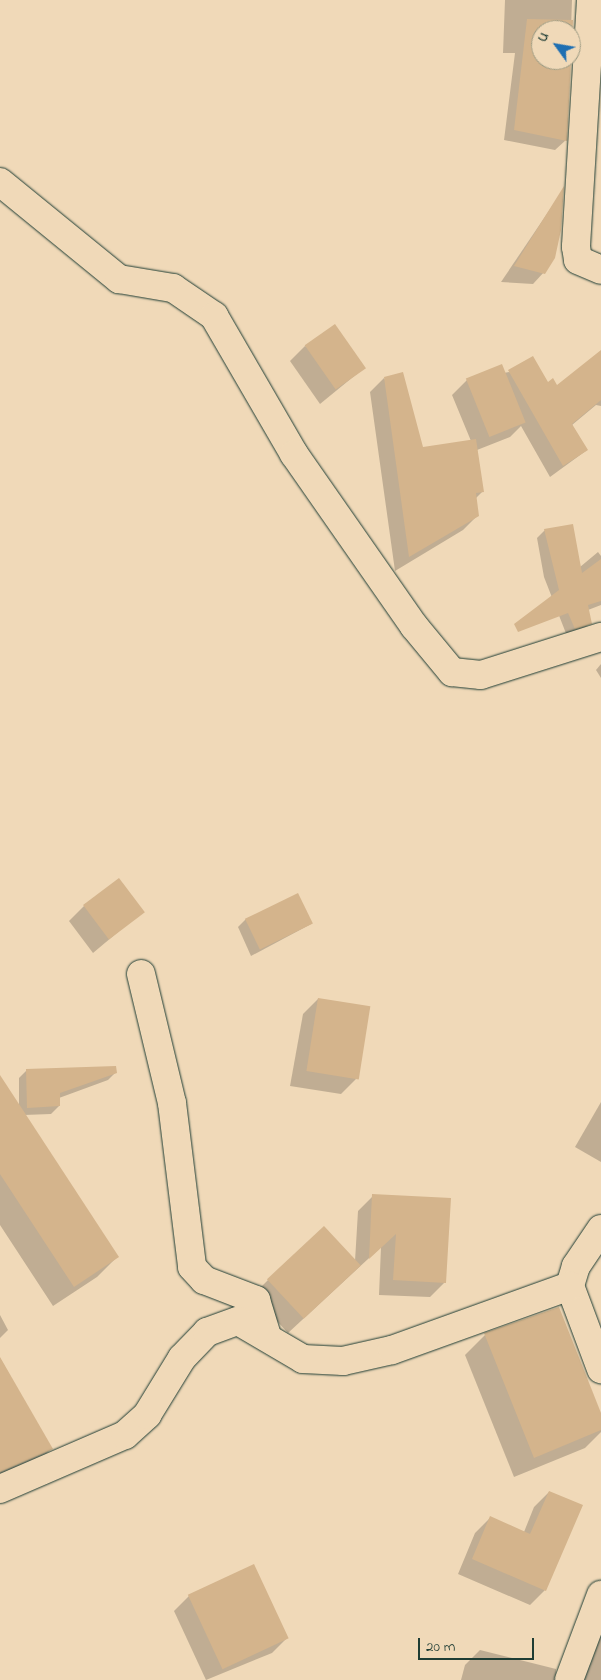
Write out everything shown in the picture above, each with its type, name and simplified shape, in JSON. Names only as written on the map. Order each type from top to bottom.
[{"type":"street","points":[[591,0],[576,247],[578,260],[601,270]]},
{"type":"street","points":[[0,182],[119,279],[173,288],[214,316],[294,454],[414,626],[452,672],[481,675],[601,637]]},
{"type":"street","points":[[141,974],[172,1103],[192,1266],[204,1280],[256,1300],[267,1334]]},
{"type":"street","points":[[601,1229],[576,1266],[570,1286],[601,1369]]},
{"type":"street","points":[[0,1489],[124,1435],[147,1415],[182,1358],[207,1332],[238,1321],[267,1334],[303,1359],[343,1361],[392,1350],[570,1286]]},
{"type":"street","points":[[569,1680],[601,1594]]},
{"type":"building","points":[[527,19],[573,20],[531,20],[531,70],[571,70],[567,141],[514,130]]},
{"type":"building","points":[[564,186],[561,230],[555,258],[545,274],[514,266]]},
{"type":"building","points":[[335,324],[366,368],[336,389],[305,345]]},
{"type":"building","points":[[601,350],[601,400],[572,424],[588,450],[563,466],[508,370],[533,356],[548,382],[553,378],[557,385]]},
{"type":"building","points":[[502,364],[526,422],[489,437],[466,379]]},
{"type":"building","points":[[403,372],[423,447],[476,439],[484,492],[476,493],[479,516],[409,557],[384,377]]},
{"type":"building","points":[[573,524],[582,573],[601,559],[601,601],[588,605],[592,624],[575,629],[568,613],[518,632],[514,624],[559,590],[544,529]]},
{"type":"building","points":[[119,878],[145,912],[109,939],[83,905]]},
{"type":"building","points":[[298,893],[313,924],[260,949],[245,919]]},
{"type":"building","points":[[318,998],[370,1006],[359,1079],[306,1071]]},
{"type":"building","points":[[116,1066],[117,1073],[60,1093],[60,1106],[27,1108],[26,1069]]},
{"type":"building","points":[[0,1075],[119,1257],[74,1287],[0,1174]]},
{"type":"building","points":[[372,1194],[451,1198],[446,1283],[393,1280],[396,1234],[369,1259]]},
{"type":"building","points":[[324,1226],[361,1265],[304,1319],[267,1279]]},
{"type":"building","points":[[559,1307],[601,1413],[601,1430],[534,1458],[484,1333]]},
{"type":"building","points":[[0,1357],[53,1449],[0,1472]]},
{"type":"building","points":[[549,1491],[583,1505],[546,1591],[472,1559],[490,1516],[530,1534]]},
{"type":"building","points":[[254,1564],[289,1638],[222,1669],[188,1595]]}]
